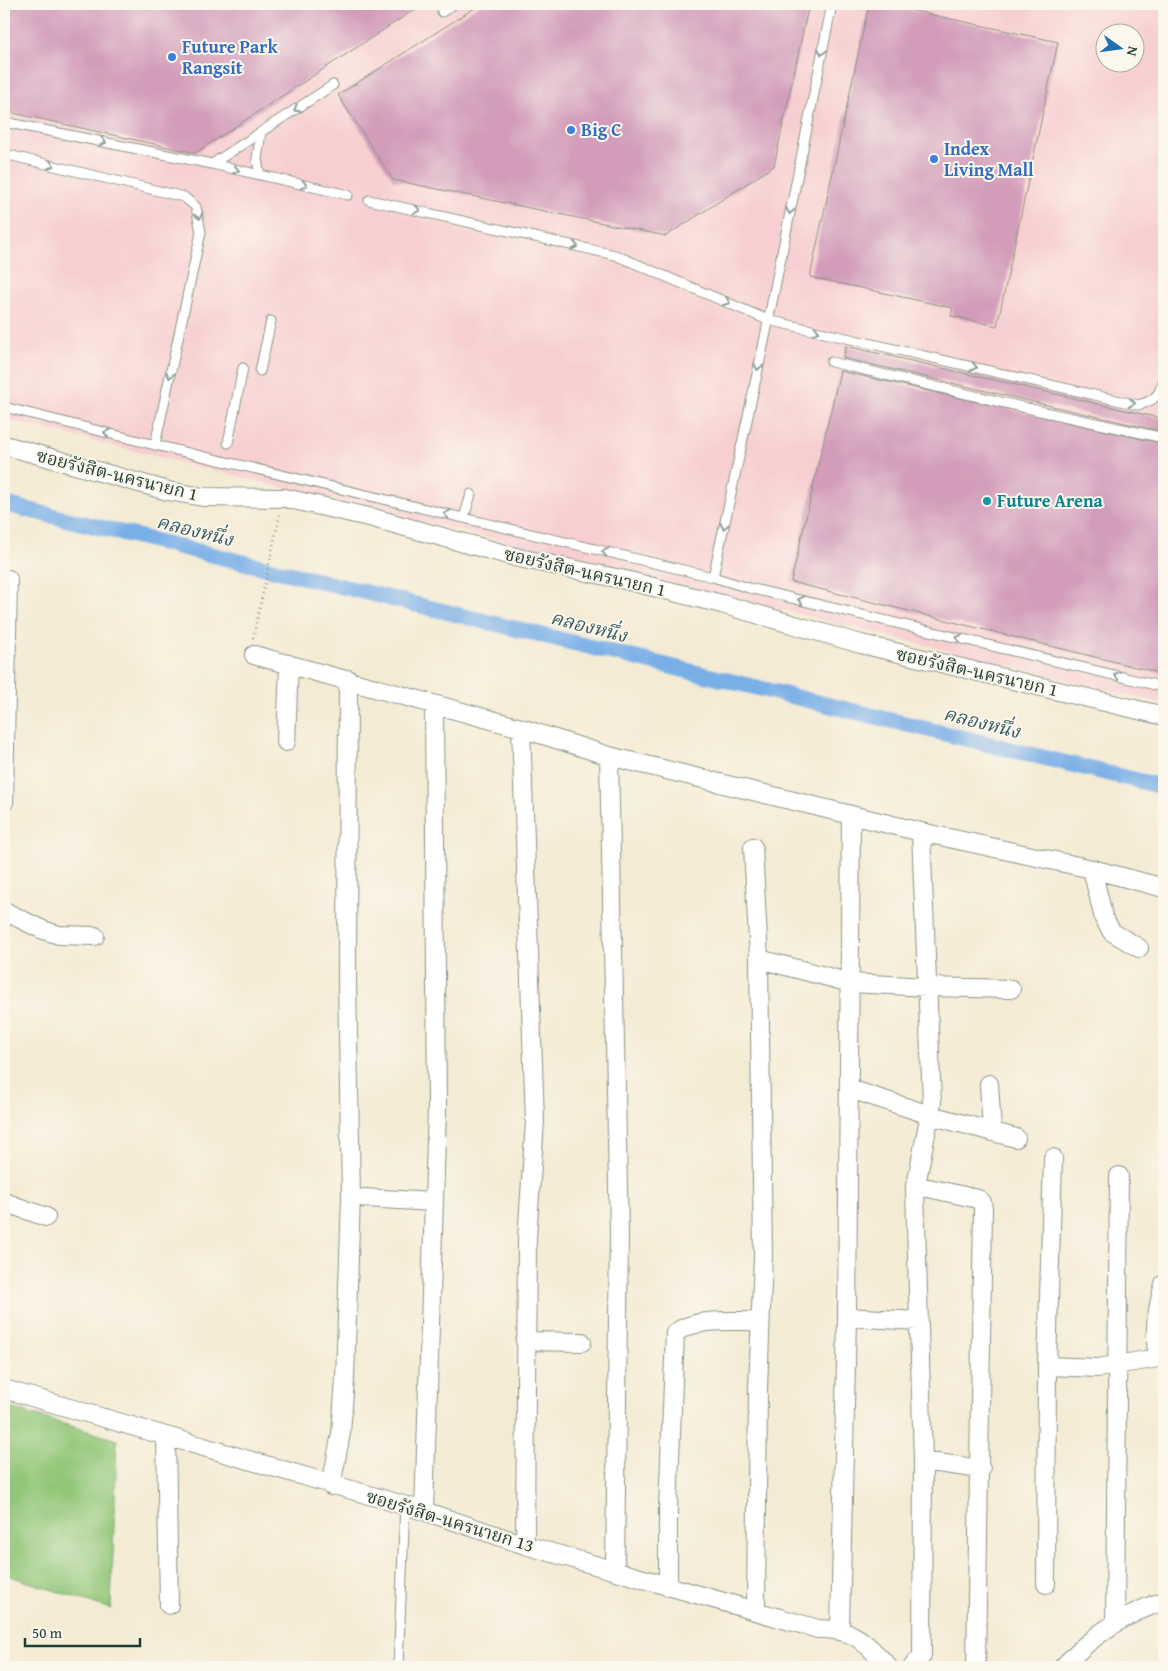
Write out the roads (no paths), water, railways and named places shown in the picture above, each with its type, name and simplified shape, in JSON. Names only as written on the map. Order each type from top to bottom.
[{"type":"street","name":"ซอยรังสิต-นครนายก 1","points":[[4,445],[168,491],[203,496],[285,498],[373,518],[519,558],[621,579],[722,604],[861,644],[1164,716]]},
{"type":"street","points":[[4,802],[8,580]]},
{"type":"street","points":[[254,655],[521,728],[609,756],[851,816],[1092,869],[1164,888]]},
{"type":"street","points":[[286,742],[289,664]]},
{"type":"street","points":[[331,1486],[340,1433],[345,1379],[351,1196],[347,980],[348,680]]},
{"type":"street","points":[[424,1511],[437,1109],[434,705]]},
{"type":"street","points":[[521,728],[535,1121],[528,1240],[526,1545]]},
{"type":"street","points":[[609,756],[619,1234],[615,1570]]},
{"type":"street","points":[[840,1629],[847,1317],[851,816]]},
{"type":"street","points":[[913,1666],[922,1656],[923,1461],[915,1185],[930,1115],[928,988],[921,832]]},
{"type":"street","points":[[753,847],[759,958],[763,1255],[760,1321],[756,1610]]},
{"type":"street","points":[[1092,869],[1104,919],[1112,932],[1139,948]]},
{"type":"street","points":[[4,911],[43,930],[59,934],[95,936]]},
{"type":"street","points":[[759,958],[851,983],[928,988],[1011,989]]},
{"type":"street","points":[[989,1084],[992,1130]]},
{"type":"street","points":[[850,1089],[930,1115],[992,1130],[1016,1138]]},
{"type":"street","points":[[1046,1584],[1047,1366],[1053,1158]]},
{"type":"street","points":[[1115,1624],[1119,1176]]},
{"type":"street","points":[[915,1185],[978,1199],[982,1202],[984,1249],[976,1667]]},
{"type":"street","points":[[364,1198],[434,1202]]},
{"type":"street","points":[[4,1202],[46,1217]]},
{"type":"street","points":[[1047,1366],[1098,1368],[1161,1358],[1154,1340],[1156,1315],[1164,1284]]},
{"type":"street","points":[[847,1317],[918,1321]]},
{"type":"street","points":[[668,1587],[668,1508],[675,1333],[684,1326],[701,1323],[760,1321]]},
{"type":"street","points":[[526,1341],[582,1342]]},
{"type":"street","name":"ซอยรังสิต-นครนายก 13","points":[[4,1389],[331,1486],[424,1511],[526,1545],[668,1587],[756,1610],[818,1629],[840,1629],[860,1638],[886,1666],[900,1661],[913,1666]]},
{"type":"street","points":[[166,1436],[169,1605]]},
{"type":"street","points":[[923,1461],[981,1469]]},
{"type":"street","points":[[1062,1667],[1097,1634],[1164,1601]]},
{"type":"lane","points":[[442,12],[454,4]]},
{"type":"lane","points":[[712,577],[768,320],[832,4]]},
{"type":"lane","points":[[212,164],[334,85]]},
{"type":"lane","points":[[4,122],[212,164],[348,195]]},
{"type":"lane","points":[[260,175],[257,148],[261,132]]},
{"type":"lane","points":[[4,154],[184,197],[196,206],[201,232],[154,445]]},
{"type":"lane","points":[[369,200],[615,255],[768,320],[1138,405],[1151,402],[1161,393],[1164,378]]},
{"type":"lane","points":[[260,371],[271,321]]},
{"type":"lane","points":[[831,362],[1022,408],[1164,438]]},
{"type":"lane","points":[[228,443],[243,368]]},
{"type":"lane","points":[[4,407],[154,445],[1164,686]]},
{"type":"lane","points":[[464,518],[471,494]]},
{"type":"lane","points":[[398,1667],[405,1506]]},
{"type":"waterway","name":"คลองหนึ่ง","points":[[4,504],[1164,787]]},
{"type":"place","name":"Future Park Rangsit","points":[[172,57]]},
{"type":"place","name":"Big C","points":[[571,130]]},
{"type":"place","name":"Index Living Mall","points":[[934,159]]},
{"type":"place","name":"Future Arena","points":[[987,501]]}]
